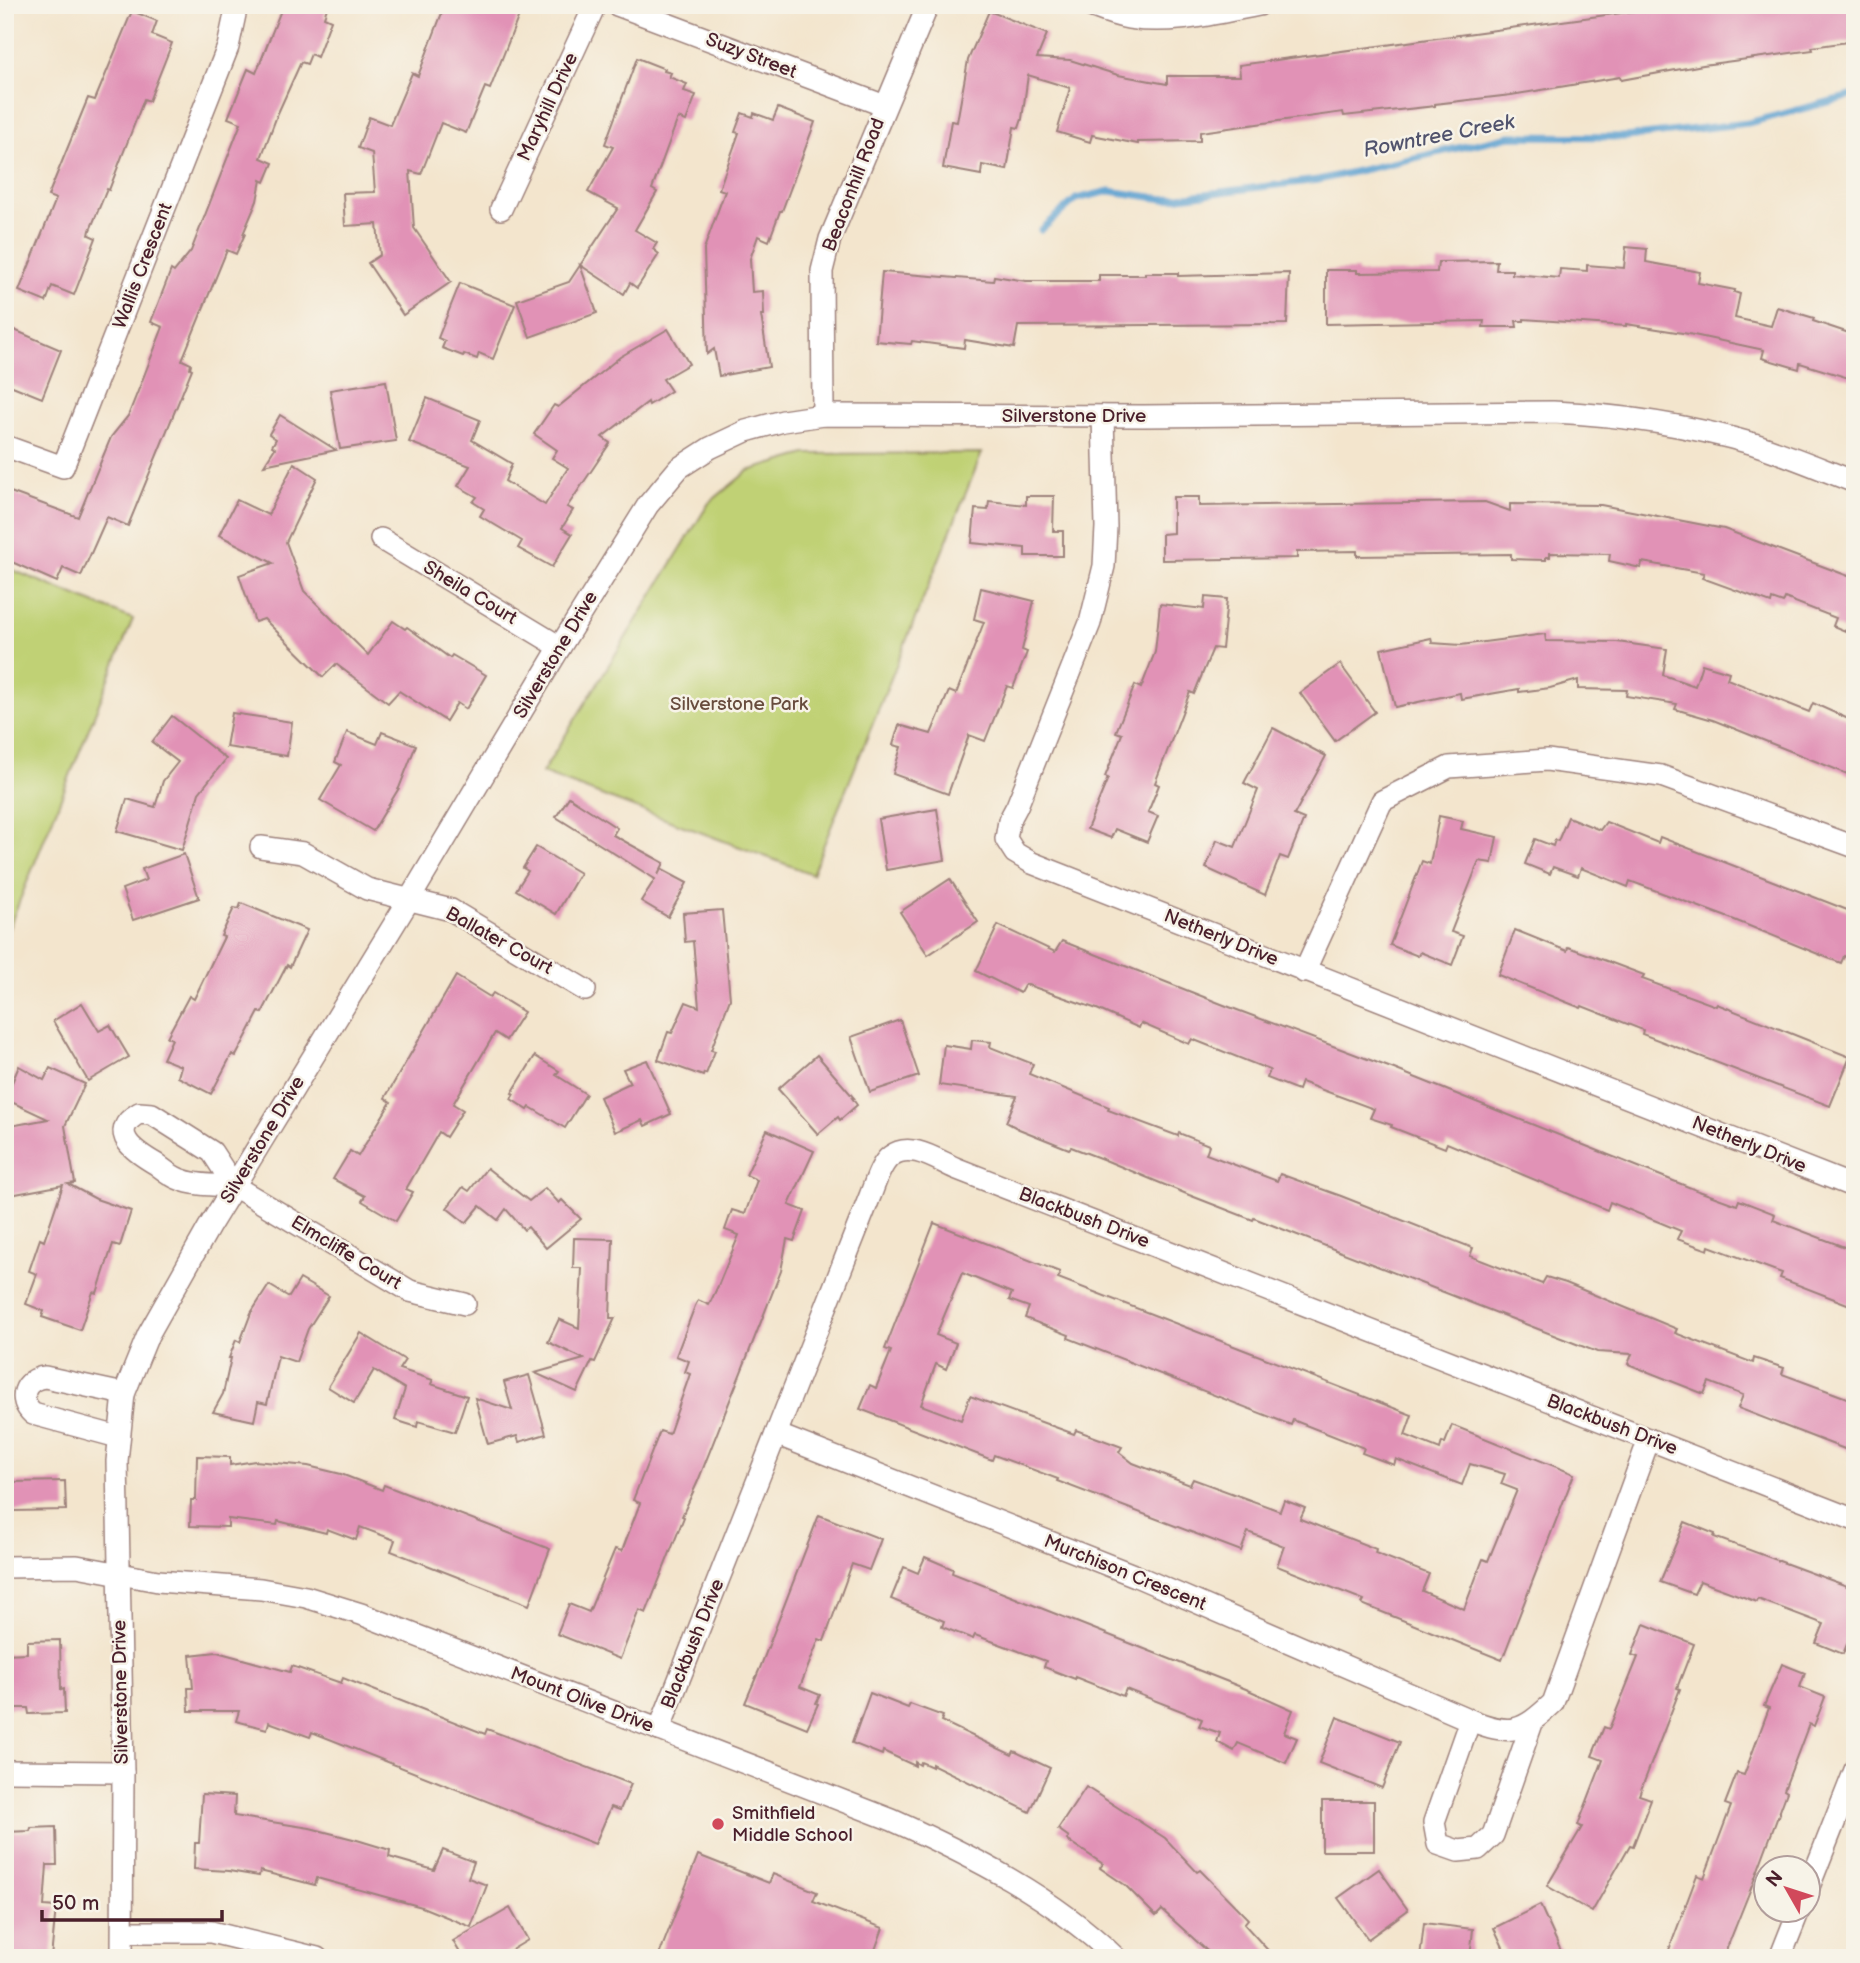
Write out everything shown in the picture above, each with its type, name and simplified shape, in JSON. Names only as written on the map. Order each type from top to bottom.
[{"type":"street","name":"Wallis Crescent","points":[[5,446],[63,467],[228,47],[237,5]]},
{"type":"street","name":"Maryhill Drive","points":[[501,209],[595,5]]},
{"type":"street","name":"Suzy Street","points":[[617,5],[885,106]]},
{"type":"street","name":"Beaconhill Road","points":[[823,415],[822,271],[830,239],[928,5]]},
{"type":"street","points":[[1088,5],[1128,18],[1159,20],[1190,18],[1259,5]]},
{"type":"street","name":"Silverstone Drive","points":[[122,1958],[123,1772],[118,1437],[124,1394],[148,1335],[234,1186],[648,505],[679,468],[710,448],[746,430],[823,415],[1103,416],[1539,412],[1607,414],[1679,426],[1755,445],[1855,482]]},
{"type":"street","name":"Netherly Drive","points":[[1103,416],[1106,527],[1104,566],[1090,623],[1009,821],[1006,839],[1015,853],[1032,863],[1304,972],[1855,1187]]},
{"type":"street","name":"Sheila Court","points":[[381,539],[560,647]]},
{"type":"street","points":[[1304,972],[1382,801],[1449,767],[1547,760],[1661,776],[1855,847]]},
{"type":"street","name":"Ballater Court","points":[[261,847],[303,853],[366,889],[460,914],[585,990]]},
{"type":"street","points":[[146,1113],[158,1117],[212,1152],[234,1186],[180,1180],[130,1146],[125,1134],[128,1121],[146,1113]]},
{"type":"street","name":"Blackbush Drive","points":[[659,1730],[883,1166],[891,1156],[903,1152],[918,1151],[955,1168],[1855,1520]]},
{"type":"street","name":"Elmcliffe Court","points":[[234,1186],[410,1291],[465,1304]]},
{"type":"street","points":[[118,1437],[33,1414],[24,1404],[24,1391],[32,1380],[45,1377],[124,1394]]},
{"type":"street","name":"Murchison Crescent","points":[[776,1434],[1136,1576],[1470,1720],[1503,1730],[1512,1730],[1532,1723]]},
{"type":"street","points":[[1470,1720],[1434,1822],[1438,1844],[1458,1851],[1478,1849],[1493,1835],[1532,1723],[1553,1703],[1649,1439]]},
{"type":"street","name":"Mount Olive Drive","points":[[5,1567],[77,1566],[158,1581],[261,1589],[306,1597],[361,1614],[892,1820],[1000,1873],[1058,1909],[1116,1958]]},
{"type":"street","points":[[1822,1854],[1855,1770]]},
{"type":"street","points":[[5,1771],[123,1772]]},
{"type":"street","points":[[1780,1958],[1793,1924]]},
{"type":"street","points":[[123,1932],[211,1932],[317,1958]]},
{"type":"green space","name":"Silverstone Park","points":[[982,453],[812,874],[542,773],[709,503],[748,471],[806,454]]},
{"type":"green space","points":[[5,567],[133,619],[5,937]]},
{"type":"building","points":[[283,5],[328,5],[324,17],[331,20],[317,57],[311,54],[307,64],[301,62],[278,113],[261,158],[273,163],[265,182],[261,180],[257,201],[236,254],[227,250],[182,360],[191,364],[192,369],[128,526],[107,517],[81,576],[63,568],[57,582],[5,559],[5,490],[78,517],[111,437],[128,416],[163,327],[151,322],[171,270],[174,272],[191,251],[241,123],[228,118],[248,69],[256,73]]},
{"type":"building","points":[[445,5],[523,5],[490,89],[485,87],[466,133],[441,123],[421,174],[410,171],[414,228],[451,282],[403,315],[368,263],[380,255],[377,224],[345,226],[343,193],[375,192],[372,153],[358,148],[369,117],[390,125],[412,73],[418,76]]},
{"type":"building","points":[[1680,5],[1855,5],[1855,41],[1621,80],[1620,77],[1435,106],[1344,116],[1343,112],[1200,132],[1200,141],[1138,144],[1092,135],[1090,142],[1057,132],[1070,88],[1028,75],[1022,119],[1019,128],[1014,127],[1007,170],[982,165],[981,175],[943,168],[951,121],[957,122],[968,60],[989,11],[1047,34],[1037,58],[1070,60],[1118,75],[1167,84],[1167,76],[1240,76],[1239,65]]},
{"type":"building","points":[[132,11],[157,21],[152,35],[172,43],[149,101],[144,99],[109,190],[107,189],[90,230],[89,235],[96,238],[74,295],[52,286],[46,302],[19,291],[56,199],[48,196],[88,98],[95,100]]},
{"type":"building","points":[[637,58],[665,69],[664,71],[671,73],[669,77],[687,84],[684,91],[696,95],[686,121],[678,118],[652,189],[657,192],[635,230],[657,243],[653,249],[659,254],[637,288],[630,283],[624,294],[580,265],[618,208],[588,192],[613,147],[605,144]]},
{"type":"building","points":[[778,108],[815,122],[769,241],[758,236],[750,259],[752,292],[763,291],[764,315],[761,315],[769,367],[719,376],[714,349],[707,354],[704,249],[725,191],[719,189],[739,133],[735,132],[742,113],[753,117],[754,113],[773,120]]},
{"type":"building","points":[[1626,247],[1647,249],[1646,262],[1700,272],[1698,283],[1735,290],[1734,292],[1740,294],[1735,318],[1771,326],[1777,307],[1814,318],[1813,321],[1855,335],[1855,380],[1800,363],[1799,369],[1762,358],[1764,350],[1626,324],[1524,319],[1516,321],[1517,327],[1483,327],[1484,321],[1326,324],[1326,270],[1357,270],[1357,273],[1437,272],[1438,262],[1497,261],[1496,270],[1559,278],[1560,269],[1587,271],[1587,265],[1624,268]]},
{"type":"building","points":[[580,265],[597,313],[530,337],[517,300],[569,282]]},
{"type":"building","points":[[882,272],[993,281],[994,276],[1026,281],[1099,281],[1099,275],[1145,273],[1178,273],[1178,276],[1289,273],[1287,324],[1018,326],[1014,348],[965,340],[964,348],[912,341],[911,344],[876,341]]},
{"type":"building","points":[[460,283],[515,305],[493,359],[479,353],[477,359],[464,354],[463,356],[442,348],[445,341],[438,338]]},
{"type":"building","points":[[5,326],[61,350],[42,398],[5,383]]},
{"type":"building","points":[[668,329],[689,364],[663,379],[671,391],[649,405],[648,402],[602,437],[610,443],[567,507],[573,510],[562,528],[572,534],[552,567],[518,548],[522,541],[480,516],[484,509],[473,502],[477,497],[458,486],[470,466],[409,442],[427,398],[480,420],[472,440],[512,464],[505,481],[545,505],[568,468],[552,458],[557,450],[534,434],[554,405],[558,407],[620,357]]},
{"type":"building","points":[[386,381],[396,441],[340,449],[330,390]]},
{"type":"building","points":[[280,415],[336,450],[264,465],[275,448],[272,446],[276,439],[269,434]]},
{"type":"building","points":[[294,463],[317,478],[286,542],[304,591],[368,655],[393,621],[405,629],[407,627],[450,658],[452,655],[486,675],[466,709],[457,703],[446,721],[399,691],[388,703],[336,664],[323,677],[264,619],[255,622],[239,575],[273,563],[219,535],[237,500],[268,515]]},
{"type":"building","points":[[1026,496],[1054,496],[1053,531],[1063,531],[1063,556],[1025,556],[1025,548],[972,543],[975,509],[988,510],[989,501],[1026,505]]},
{"type":"building","points":[[1173,497],[1199,497],[1199,506],[1485,502],[1510,511],[1510,504],[1601,505],[1724,529],[1851,577],[1855,573],[1855,635],[1833,626],[1836,618],[1785,598],[1783,603],[1772,599],[1771,603],[1702,578],[1704,573],[1642,562],[1641,568],[1609,561],[1610,554],[1550,553],[1546,560],[1511,559],[1511,554],[1357,556],[1357,551],[1297,552],[1297,558],[1162,560],[1162,534],[1173,533]]},
{"type":"building","points":[[981,588],[1034,601],[1022,650],[1027,652],[1013,688],[1007,686],[985,741],[969,735],[948,794],[893,774],[901,747],[893,745],[899,725],[931,734],[949,691],[956,694],[984,622],[974,619]]},
{"type":"building","points":[[1205,597],[1227,599],[1222,649],[1213,648],[1194,694],[1190,692],[1155,783],[1159,785],[1148,812],[1158,816],[1147,842],[1115,829],[1111,838],[1087,829],[1122,734],[1116,732],[1135,685],[1141,688],[1155,652],[1160,604],[1204,609]]},
{"type":"building","points":[[1545,634],[1546,641],[1617,642],[1667,649],[1663,675],[1695,686],[1702,664],[1729,672],[1727,679],[1809,712],[1813,703],[1855,722],[1855,777],[1713,720],[1675,709],[1677,704],[1626,696],[1627,690],[1578,689],[1578,680],[1550,688],[1519,692],[1519,689],[1461,699],[1460,693],[1395,707],[1381,649],[1431,638],[1432,643],[1461,645]]},
{"type":"building","points":[[1340,664],[1375,712],[1335,741],[1300,693]]},
{"type":"building","points":[[232,713],[292,722],[287,756],[226,747]]},
{"type":"building","points":[[172,716],[226,759],[199,793],[182,850],[117,831],[127,799],[155,807],[163,781],[178,762],[152,742]]},
{"type":"building","points":[[1273,728],[1326,756],[1294,815],[1304,819],[1288,859],[1280,856],[1265,895],[1206,868],[1217,840],[1235,847],[1258,790],[1244,783]]},
{"type":"building","points":[[347,732],[377,744],[382,732],[416,745],[399,788],[373,831],[320,800],[341,765],[335,762]]},
{"type":"building","points":[[569,797],[617,828],[613,835],[664,863],[661,869],[687,883],[668,917],[641,901],[655,879],[556,817]]},
{"type":"building","points":[[937,809],[945,860],[886,870],[878,819]]},
{"type":"building","points":[[1439,816],[1463,821],[1461,829],[1497,837],[1492,863],[1479,861],[1451,932],[1463,936],[1452,965],[1420,952],[1418,956],[1390,945],[1422,861],[1430,864]]},
{"type":"building","points":[[1568,817],[1600,830],[1606,822],[1658,843],[1660,837],[1855,913],[1855,960],[1844,956],[1841,963],[1630,881],[1628,887],[1581,868],[1578,876],[1553,867],[1550,874],[1525,864],[1535,839],[1553,846],[1555,840],[1558,841]]},
{"type":"building","points":[[536,847],[580,873],[556,914],[516,890],[528,871],[523,868]]},
{"type":"building","points":[[184,854],[199,898],[133,920],[122,889],[146,880],[142,869]]},
{"type":"building","points":[[950,879],[978,922],[928,955],[900,912]]},
{"type":"building","points":[[241,903],[307,930],[290,967],[287,965],[262,1013],[259,1012],[236,1056],[232,1054],[211,1094],[178,1077],[181,1066],[163,1059],[172,1039],[167,1037],[189,996],[194,999],[224,937],[221,936],[234,908],[239,909]]},
{"type":"building","points":[[722,910],[730,999],[711,1050],[715,1051],[703,1076],[658,1060],[668,1032],[672,1033],[686,1002],[699,1007],[693,941],[685,942],[683,913]]},
{"type":"building","points":[[998,925],[1055,952],[1062,941],[1394,1069],[1696,1190],[1737,1205],[1739,1200],[1775,1214],[1773,1220],[1855,1251],[1855,1307],[1780,1278],[1782,1273],[1709,1246],[1708,1250],[1677,1239],[1681,1231],[1610,1202],[1607,1210],[1447,1143],[1445,1148],[1391,1127],[1392,1125],[1370,1118],[1374,1109],[1301,1082],[1298,1090],[1267,1078],[1270,1070],[1192,1039],[1189,1044],[1141,1023],[1139,1028],[1097,1009],[1025,984],[1020,993],[976,971]]},
{"type":"building","points":[[1515,930],[1567,951],[1568,947],[1644,975],[1642,979],[1716,1006],[1717,1004],[1850,1057],[1830,1106],[1498,975]]},
{"type":"building","points":[[456,976],[490,997],[493,993],[524,1012],[506,1040],[495,1033],[453,1104],[463,1110],[446,1137],[439,1132],[406,1189],[413,1192],[396,1221],[362,1201],[365,1196],[333,1179],[350,1151],[358,1156],[391,1102],[385,1098]]},
{"type":"building","points":[[82,1003],[99,1031],[110,1025],[129,1057],[88,1081],[53,1021]]},
{"type":"building","points":[[900,1020],[919,1076],[870,1092],[851,1037]]},
{"type":"building","points":[[972,1040],[991,1042],[990,1047],[1033,1064],[1029,1074],[1109,1107],[1108,1110],[1209,1145],[1206,1154],[1277,1181],[1280,1174],[1341,1196],[1473,1248],[1470,1256],[1542,1284],[1546,1277],[1566,1283],[1677,1329],[1675,1333],[1753,1363],[1754,1358],[1784,1368],[1782,1374],[1855,1401],[1855,1453],[1738,1408],[1743,1395],[1709,1382],[1704,1394],[1628,1364],[1632,1354],[1597,1352],[1019,1129],[1006,1122],[1017,1096],[939,1085],[944,1045],[971,1049]]},
{"type":"building","points":[[817,1055],[857,1105],[818,1134],[778,1089]]},
{"type":"building","points":[[535,1056],[559,1071],[556,1075],[586,1094],[565,1128],[511,1099]]},
{"type":"building","points":[[647,1060],[671,1114],[645,1126],[642,1120],[615,1132],[600,1097],[630,1083],[623,1069]]},
{"type":"building","points":[[19,1066],[44,1080],[50,1068],[85,1084],[65,1126],[75,1183],[68,1184],[96,1199],[131,1211],[120,1246],[113,1244],[97,1293],[93,1292],[80,1330],[42,1317],[44,1311],[26,1304],[37,1274],[29,1271],[40,1239],[44,1241],[63,1185],[5,1196],[5,1127],[48,1119],[5,1099]]},
{"type":"building","points":[[767,1130],[814,1151],[789,1205],[805,1211],[794,1241],[787,1239],[781,1271],[682,1516],[684,1517],[646,1613],[639,1610],[620,1659],[557,1634],[569,1604],[589,1612],[615,1549],[622,1551],[640,1503],[633,1500],[660,1431],[669,1434],[690,1374],[685,1372],[689,1361],[676,1356],[698,1300],[709,1305],[739,1235],[725,1230],[732,1210],[745,1214],[757,1180],[746,1175]]},
{"type":"building","points":[[487,1168],[529,1201],[545,1188],[559,1203],[562,1200],[581,1219],[546,1248],[528,1227],[524,1230],[506,1209],[498,1220],[480,1206],[466,1223],[447,1208],[463,1187],[469,1191]]},
{"type":"building","points":[[934,1223],[1060,1272],[1058,1278],[1412,1415],[1405,1435],[1440,1449],[1452,1425],[1574,1474],[1502,1660],[1362,1604],[1364,1600],[1277,1566],[1284,1546],[1248,1532],[1241,1551],[994,1455],[992,1460],[860,1409],[870,1385],[876,1388],[891,1351],[885,1349]],"holes":[[[962,1273],[1012,1293],[1009,1300],[1029,1307],[1025,1318],[1069,1335],[1068,1338],[1291,1425],[1293,1420],[1364,1448],[1362,1453],[1394,1465],[1396,1459],[1462,1485],[1470,1464],[1505,1474],[1501,1484],[1517,1490],[1488,1561],[1483,1559],[1464,1609],[1422,1591],[1429,1574],[1375,1553],[1376,1549],[1300,1519],[1305,1508],[1284,1500],[1280,1511],[1193,1479],[1190,1485],[1133,1463],[1119,1452],[1122,1447],[1076,1430],[1074,1434],[970,1396],[961,1420],[921,1405],[936,1364],[946,1369],[956,1343],[936,1335]]]},
{"type":"building","points":[[574,1238],[613,1239],[610,1318],[615,1318],[595,1362],[592,1361],[577,1392],[535,1373],[584,1359],[548,1342],[559,1319],[579,1328],[582,1268],[573,1268]]},
{"type":"building","points":[[300,1279],[329,1296],[308,1329],[296,1362],[278,1356],[267,1404],[258,1402],[254,1421],[213,1412],[223,1394],[229,1358],[236,1340],[240,1342],[251,1313],[269,1285],[289,1297]]},
{"type":"building","points":[[361,1333],[405,1360],[399,1369],[433,1380],[431,1384],[467,1396],[455,1432],[418,1421],[417,1427],[395,1420],[405,1389],[374,1370],[354,1403],[328,1387]]},
{"type":"building","points":[[529,1375],[546,1434],[519,1442],[517,1436],[488,1444],[475,1398],[512,1410],[504,1382]]},
{"type":"building","points":[[197,1456],[230,1457],[230,1465],[255,1461],[308,1466],[341,1474],[382,1490],[384,1485],[550,1549],[529,1605],[391,1551],[395,1540],[360,1527],[356,1540],[327,1529],[326,1533],[278,1521],[277,1525],[228,1519],[228,1527],[190,1526],[191,1500],[196,1500]]},
{"type":"building","points":[[65,1481],[66,1510],[14,1511],[13,1482]]},
{"type":"building","points":[[819,1515],[881,1539],[869,1570],[852,1564],[824,1641],[819,1639],[800,1687],[820,1695],[807,1728],[745,1703]]},
{"type":"building","points":[[1685,1522],[1715,1534],[1714,1537],[1855,1589],[1855,1625],[1843,1654],[1816,1643],[1824,1624],[1700,1581],[1694,1594],[1660,1582]]},
{"type":"building","points":[[925,1557],[953,1569],[952,1573],[1293,1710],[1284,1733],[1297,1738],[1286,1763],[1238,1743],[1234,1751],[1217,1742],[1220,1733],[1199,1726],[1202,1719],[1126,1689],[1123,1696],[1075,1679],[1044,1667],[1046,1661],[975,1635],[973,1639],[942,1627],[944,1621],[891,1599],[904,1567],[918,1573]]},
{"type":"building","points":[[1644,1624],[1694,1644],[1677,1688],[1680,1689],[1639,1795],[1651,1799],[1633,1846],[1630,1845],[1592,1912],[1547,1886],[1582,1827],[1578,1825],[1603,1760],[1592,1756],[1604,1727],[1609,1729],[1638,1657],[1632,1655]]},
{"type":"building","points":[[60,1640],[61,1690],[64,1689],[65,1713],[29,1714],[28,1708],[5,1708],[5,1654],[27,1653],[27,1641]]},
{"type":"building","points":[[217,1652],[290,1672],[292,1666],[341,1683],[343,1678],[485,1734],[487,1729],[631,1784],[620,1810],[611,1807],[595,1844],[312,1732],[310,1737],[269,1722],[267,1729],[236,1721],[239,1711],[189,1711],[188,1688],[193,1688],[190,1655]]},
{"type":"building","points":[[1782,1664],[1805,1673],[1800,1687],[1825,1697],[1814,1726],[1809,1724],[1764,1854],[1752,1854],[1752,1886],[1723,1958],[1666,1958],[1697,1875],[1704,1878],[1731,1806],[1725,1804],[1737,1773],[1744,1775],[1769,1708],[1764,1706]]},
{"type":"building","points":[[870,1693],[908,1708],[910,1704],[943,1716],[941,1721],[1012,1755],[1014,1751],[1050,1768],[1030,1812],[932,1764],[932,1767],[915,1762],[915,1766],[883,1751],[882,1755],[852,1743]]},
{"type":"building","points":[[1337,1717],[1400,1742],[1382,1788],[1319,1763]]},
{"type":"building","points":[[1086,1787],[1165,1838],[1248,1919],[1244,1924],[1275,1958],[1215,1958],[1162,1910],[1156,1916],[1125,1885],[1100,1868],[1103,1864],[1067,1840],[1069,1837],[1058,1829]]},
{"type":"building","points":[[202,1794],[235,1796],[234,1816],[310,1828],[357,1840],[390,1850],[389,1857],[434,1870],[443,1850],[474,1862],[468,1878],[487,1885],[471,1927],[422,1907],[317,1878],[315,1885],[260,1871],[259,1876],[194,1869],[195,1843],[199,1843]]},
{"type":"building","points":[[1322,1801],[1374,1801],[1374,1851],[1322,1851]]},
{"type":"building","points":[[56,1827],[57,1865],[47,1865],[44,1906],[56,1907],[51,1958],[5,1958],[5,1832]]},
{"type":"building","points":[[698,1855],[769,1883],[773,1874],[817,1892],[813,1901],[883,1928],[872,1958],[658,1958]]},
{"type":"building","points":[[1379,1869],[1408,1910],[1368,1939],[1338,1898]]},
{"type":"building","points":[[1540,1905],[1561,1951],[1561,1958],[1508,1958],[1494,1928]]},
{"type":"building","points":[[510,1908],[528,1940],[498,1958],[463,1958],[453,1941]]},
{"type":"building","points":[[1424,1923],[1473,1929],[1470,1958],[1420,1958]]},
{"type":"waterway","name":"Rowntree Creek","points":[[1041,230],[1076,199],[1110,191],[1164,199],[1318,180],[1510,136],[1626,137],[1748,123],[1855,95]]},
{"type":"place","name":"Smithfield Middle School","points":[[718,1824]]}]
